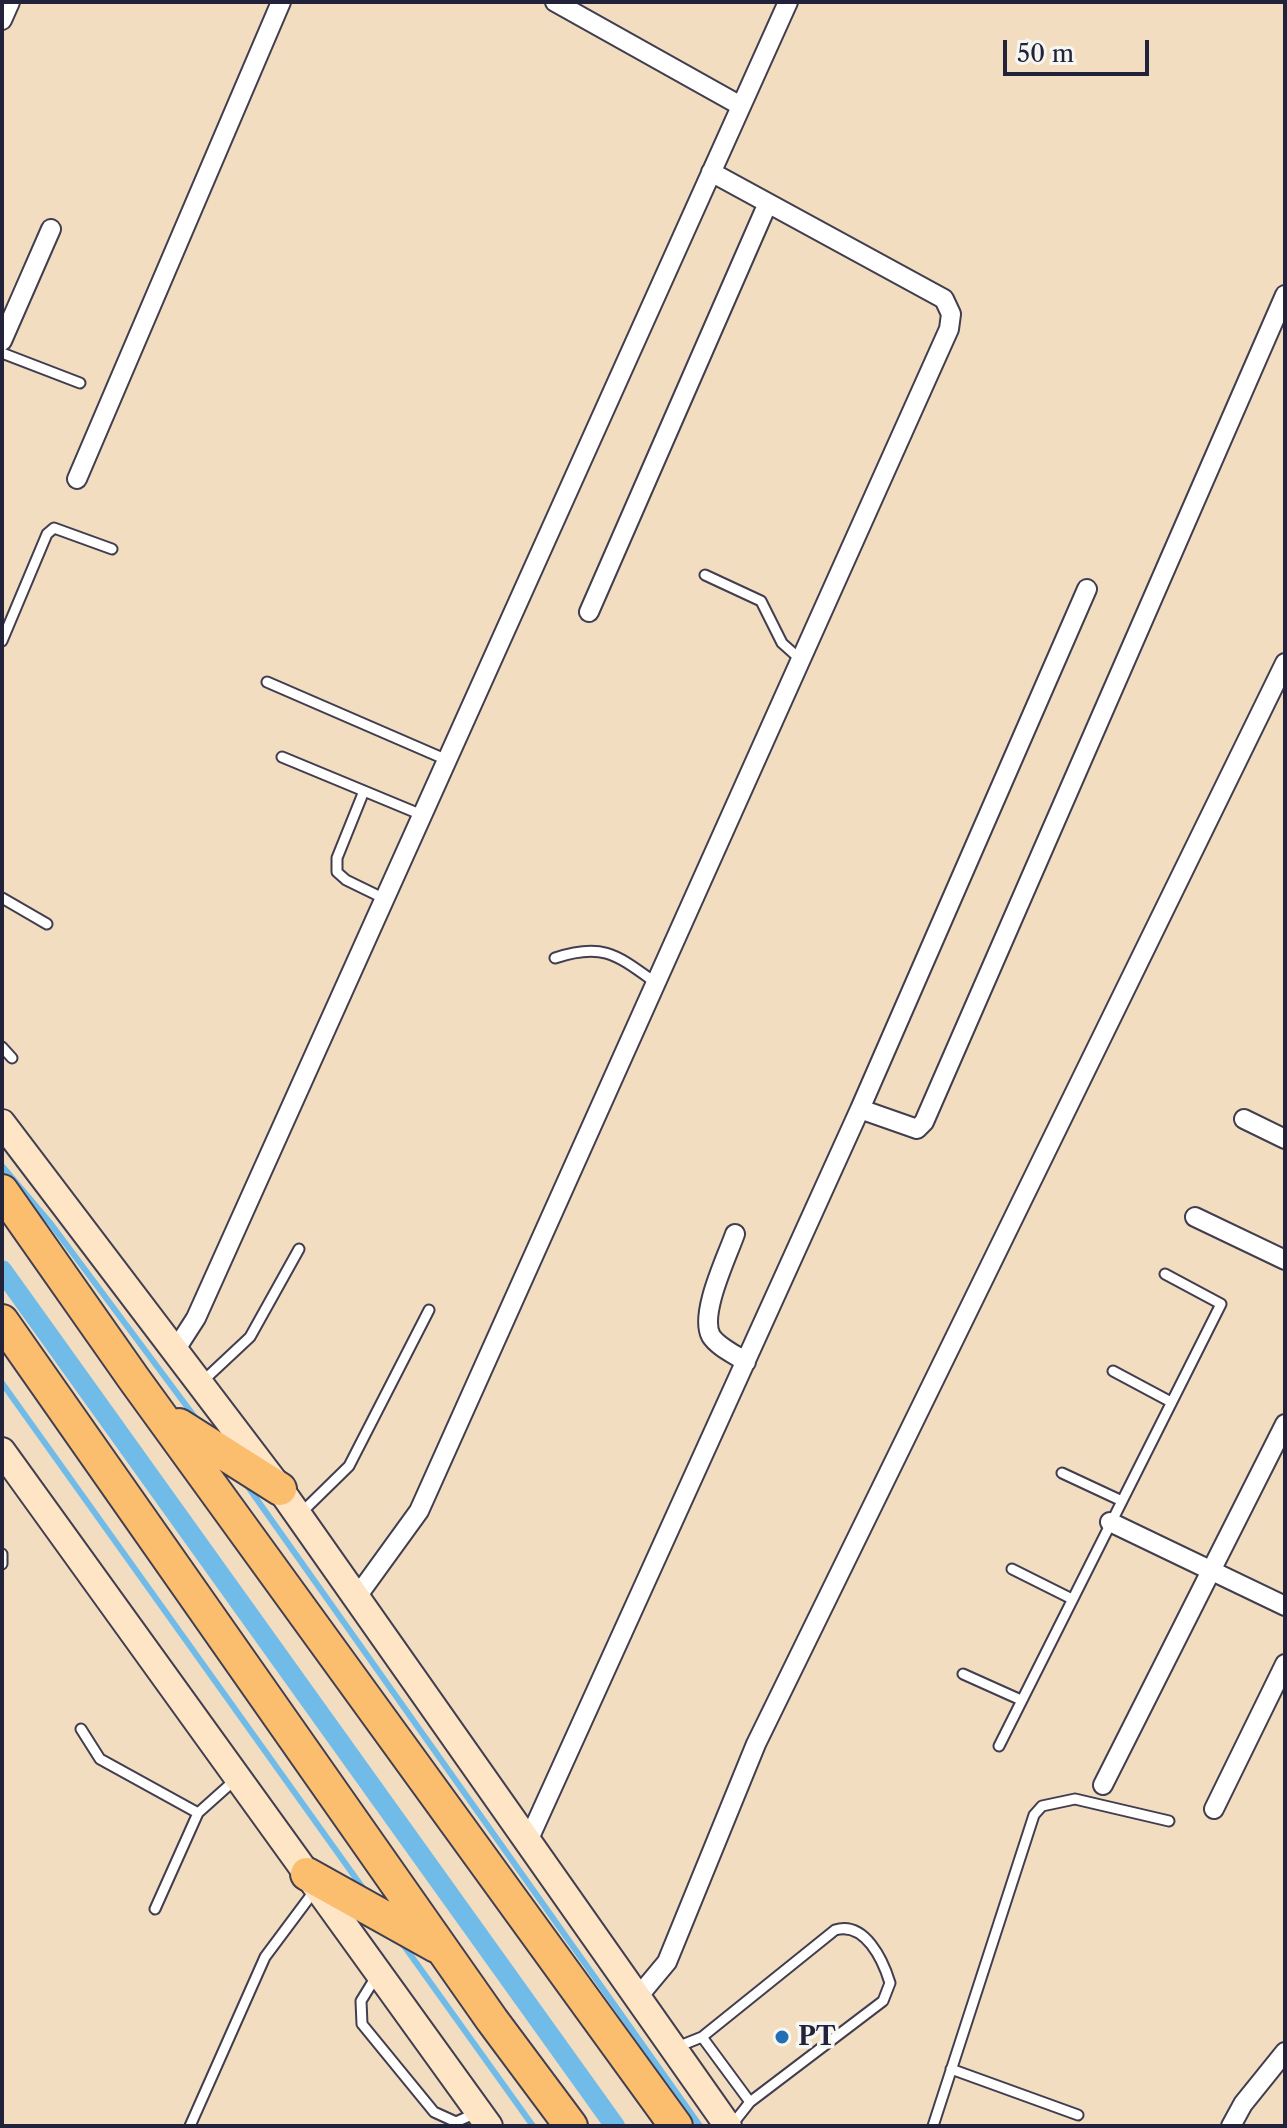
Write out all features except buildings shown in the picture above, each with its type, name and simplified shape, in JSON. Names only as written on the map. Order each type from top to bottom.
[{"type":"highway","points":[[2,1191],[676,2126]]},
{"type":"highway","points":[[2,1321],[571,2126]]},
{"type":"highway","points":[[163,1415],[280,1489]]},
{"type":"highway","points":[[312,1881],[443,1949]]},
{"type":"main road","points":[[2,1123],[280,1489],[730,2126]]},
{"type":"main road","points":[[8,1467],[238,1777],[484,2119]]},
{"type":"street","points":[[2,20],[10,2]]},
{"type":"street","points":[[77,479],[281,2]]},
{"type":"street","points":[[555,2],[741,106]]},
{"type":"street","points":[[178,1346],[196,1318],[788,2]]},
{"type":"street","points":[[356,1598],[419,1511],[949,329],[951,314],[944,299],[711,172]]},
{"type":"street","points":[[589,612],[767,205]]},
{"type":"street","points":[[2,341],[51,229]]},
{"type":"street","points":[[860,1109],[907,1129],[917,1129],[924,1122],[1285,295]]},
{"type":"street","points":[[528,1841],[860,1109],[1087,589]]},
{"type":"street","points":[[637,1998],[667,1962],[756,1744],[1285,663]]},
{"type":"street","points":[[1244,1119],[1285,1139]]},
{"type":"street","points":[[1195,1217],[1285,1260]]},
{"type":"street","points":[[735,1234],[711,1301],[708,1323],[710,1335],[746,1362]]},
{"type":"street","points":[[1103,1785],[1285,1424]]},
{"type":"street","points":[[1110,1522],[1285,1606]]},
{"type":"street","points":[[1214,1809],[1285,1664]]},
{"type":"street","points":[[1231,2126],[1243,2104],[1285,2052]]},
{"type":"lane","points":[[2,353],[80,383]]},
{"type":"lane","points":[[2,641],[47,534],[54,528],[112,549]]},
{"type":"lane","points":[[705,575],[761,601],[782,643],[801,660]]},
{"type":"lane","points":[[267,682],[447,760]]},
{"type":"lane","points":[[282,757],[422,815]]},
{"type":"lane","points":[[364,791],[337,858],[337,872],[346,880],[385,899]]},
{"type":"lane","points":[[2,898],[47,924]]},
{"type":"lane","points":[[555,958],[579,950],[599,949],[620,957],[656,983]]},
{"type":"lane","points":[[2,1047],[12,1058]]},
{"type":"lane","points":[[201,1383],[250,1337],[299,1249]]},
{"type":"lane","points":[[999,1746],[1221,1304],[1165,1274]]},
{"type":"lane","points":[[299,1516],[349,1466],[429,1310]]},
{"type":"lane","points":[[1113,1371],[1171,1402]]},
{"type":"lane","points":[[1062,1473],[1122,1501]]},
{"type":"lane","points":[[2,1554],[2,1564]]},
{"type":"lane","points":[[1012,1569],[1072,1599]]},
{"type":"lane","points":[[963,1674],[1021,1700]]},
{"type":"lane","points":[[81,1729],[100,1759],[198,1813]]},
{"type":"lane","points":[[155,1909],[198,1813],[238,1777]]},
{"type":"lane","points":[[933,2126],[1034,1815],[1042,1806],[1075,1799],[1169,1821]]},
{"type":"lane","points":[[190,2126],[265,1957],[312,1881]]},
{"type":"lane","points":[[673,2048],[702,2037],[835,1930],[845,1927],[856,1931],[884,1962],[890,1983],[883,2001],[750,2102],[730,2126]]},
{"type":"lane","points":[[376,1970],[361,2001],[362,2024],[434,2112],[456,2122],[484,2119]]},
{"type":"lane","points":[[702,2037],[750,2102]]},
{"type":"lane","points":[[951,2069],[1078,2115]]},
{"type":"waterway","points":[[2,1166],[51,1224],[197,1420]]},
{"type":"waterway","points":[[2,1270],[615,2126]]},
{"type":"waterway","points":[[2,1383],[365,1891]]},
{"type":"waterway","points":[[246,1484],[700,2126]]},
{"type":"waterway","points":[[402,1943],[533,2126]]},
{"type":"place","name":"PT","points":[[782,2037]]}]
